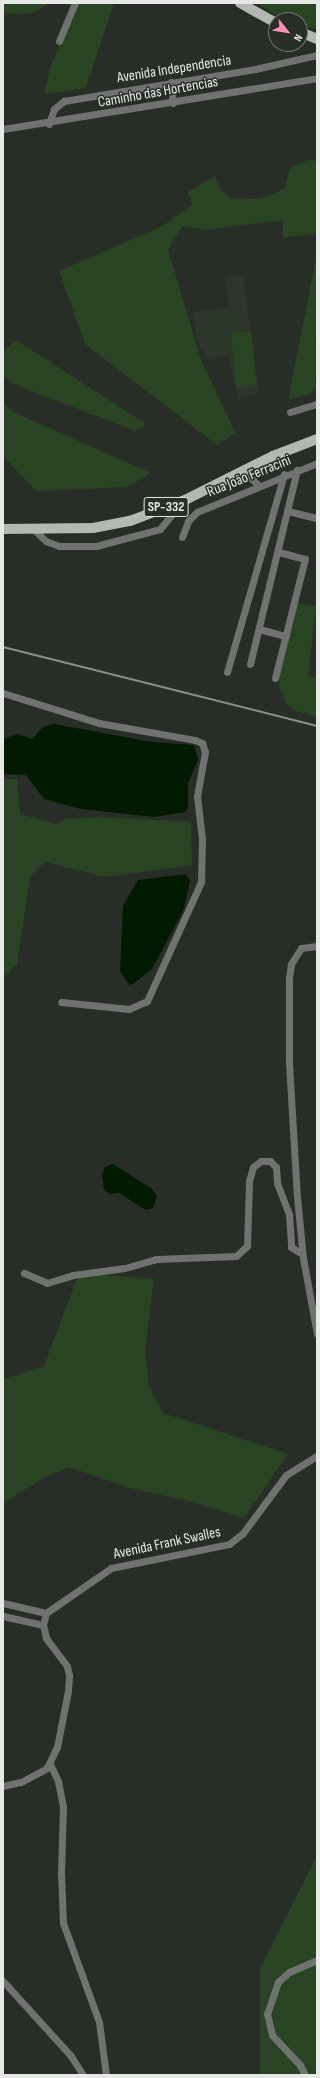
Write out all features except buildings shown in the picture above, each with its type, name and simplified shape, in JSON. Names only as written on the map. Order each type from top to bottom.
[{"type":"main road","points":[[240,3],[268,19]]},
{"type":"main road","name":"SP-332","points":[[3,529],[105,527],[143,517],[184,500],[243,470],[317,439]]},
{"type":"street","points":[[59,41],[75,3]]},
{"type":"street","name":"Avenida Independencia","points":[[49,124],[54,109],[64,101],[255,69],[317,55]]},
{"type":"street","name":"Caminho das Hortencias","points":[[3,129],[49,124],[317,78]]},
{"type":"street","points":[[171,82],[173,102]]},
{"type":"street","points":[[290,412],[317,404]]},
{"type":"street","name":"Rua João Ferracini","points":[[182,537],[188,521],[197,512],[284,474],[317,463]]},
{"type":"street","points":[[243,470],[258,485]]},
{"type":"street","points":[[250,664],[297,470]]},
{"type":"street","points":[[226,672],[284,474]]},
{"type":"street","points":[[32,529],[46,541],[58,546],[96,546],[160,529],[184,500]]},
{"type":"street","points":[[288,511],[317,518]]},
{"type":"street","points":[[275,678],[305,559],[278,552]]},
{"type":"street","points":[[259,629],[286,636]]},
{"type":"street","points":[[3,693],[99,723],[195,740],[202,743],[205,752],[197,796],[202,839],[201,882],[148,1001],[129,1009],[61,1002]]},
{"type":"street","points":[[317,946],[301,948],[291,964],[289,978],[289,1063],[302,1254],[317,1334]]},
{"type":"street","points":[[24,1273],[47,1283],[73,1275],[125,1268],[156,1259],[236,1256],[247,1246],[249,1181],[253,1167],[261,1161],[270,1161],[276,1167],[277,1183],[289,1215],[291,1247],[302,1254]]},
{"type":"street","name":"Avenida Frank Swalles","points":[[46,1613],[111,1568],[229,1544],[243,1533],[286,1475],[317,1456]]},
{"type":"street","points":[[3,1604],[46,1613],[43,1625],[46,1638],[67,1666],[69,1675],[68,1691],[57,1747],[50,1764],[21,1782],[3,1786]]},
{"type":"street","points":[[3,1616],[43,1625]]},
{"type":"street","points":[[50,1764],[58,1781],[63,1806],[63,1923],[99,2022],[106,2075]]},
{"type":"street","points":[[305,2075],[300,2065],[272,2036],[267,2014],[278,1982],[289,1972],[317,1960]]},
{"type":"street","points":[[3,1981],[70,2056],[83,2075]]},
{"type":"shaded area","points":[[3,3],[49,3],[37,11],[23,14],[3,13]]},
{"type":"shaded area","points":[[76,3],[114,3],[86,88],[44,94],[50,68]]},
{"type":"shaded area","points":[[255,3],[317,3],[317,30],[308,27],[308,12],[270,12]]},
{"type":"shaded area","points":[[310,159],[317,162],[317,233],[283,238],[283,220],[204,230],[182,226],[168,250],[200,357],[235,433],[217,445],[85,344],[59,271],[161,227],[192,205],[188,192],[215,176],[219,188],[230,198],[260,199],[285,189],[290,168]]},
{"type":"shaded area","points":[[317,253],[315,389],[311,394],[288,400]]},
{"type":"shaded area","points":[[243,275],[259,393],[239,399],[228,355],[208,360],[196,337],[193,312],[229,307],[225,277]]},
{"type":"shaded area","points":[[251,331],[257,384],[240,388],[236,387],[231,333]]},
{"type":"shaded area","points":[[16,340],[146,424],[135,431],[11,383],[3,374],[3,352]]},
{"type":"shaded area","points":[[3,403],[11,411],[151,473],[127,487],[36,491],[3,456]]},
{"type":"shaded area","points":[[298,603],[316,606],[308,676],[317,678],[317,717],[295,711],[286,704],[278,681]]},
{"type":"shaded area","points":[[54,724],[152,742],[194,745],[198,760],[188,783],[188,808],[185,812],[154,817],[81,809],[44,799],[26,775],[3,774],[3,739],[18,734],[32,739],[43,727]]},
{"type":"shaded area","points":[[3,779],[17,779],[20,814],[56,824],[66,819],[101,817],[191,822],[192,865],[105,877],[45,862],[30,877],[17,964],[3,979]]},
{"type":"shaded area","points":[[186,874],[190,880],[184,909],[152,969],[133,984],[129,985],[120,971],[123,906],[138,880]]},
{"type":"shaded area","points":[[113,1164],[151,1188],[157,1196],[153,1208],[146,1210],[119,1193],[110,1194],[104,1190],[102,1174],[105,1167]]},
{"type":"shaded area","points":[[79,1273],[154,1279],[145,1350],[149,1386],[163,1413],[288,1454],[244,1518],[193,1502],[130,1488],[69,1467],[45,1477],[8,1500],[3,1507],[3,1379],[44,1366]]},
{"type":"shaded area","points":[[317,1856],[317,2075],[260,2075],[260,1969]]},
{"type":"railway","points":[[3,647],[317,726]]}]
